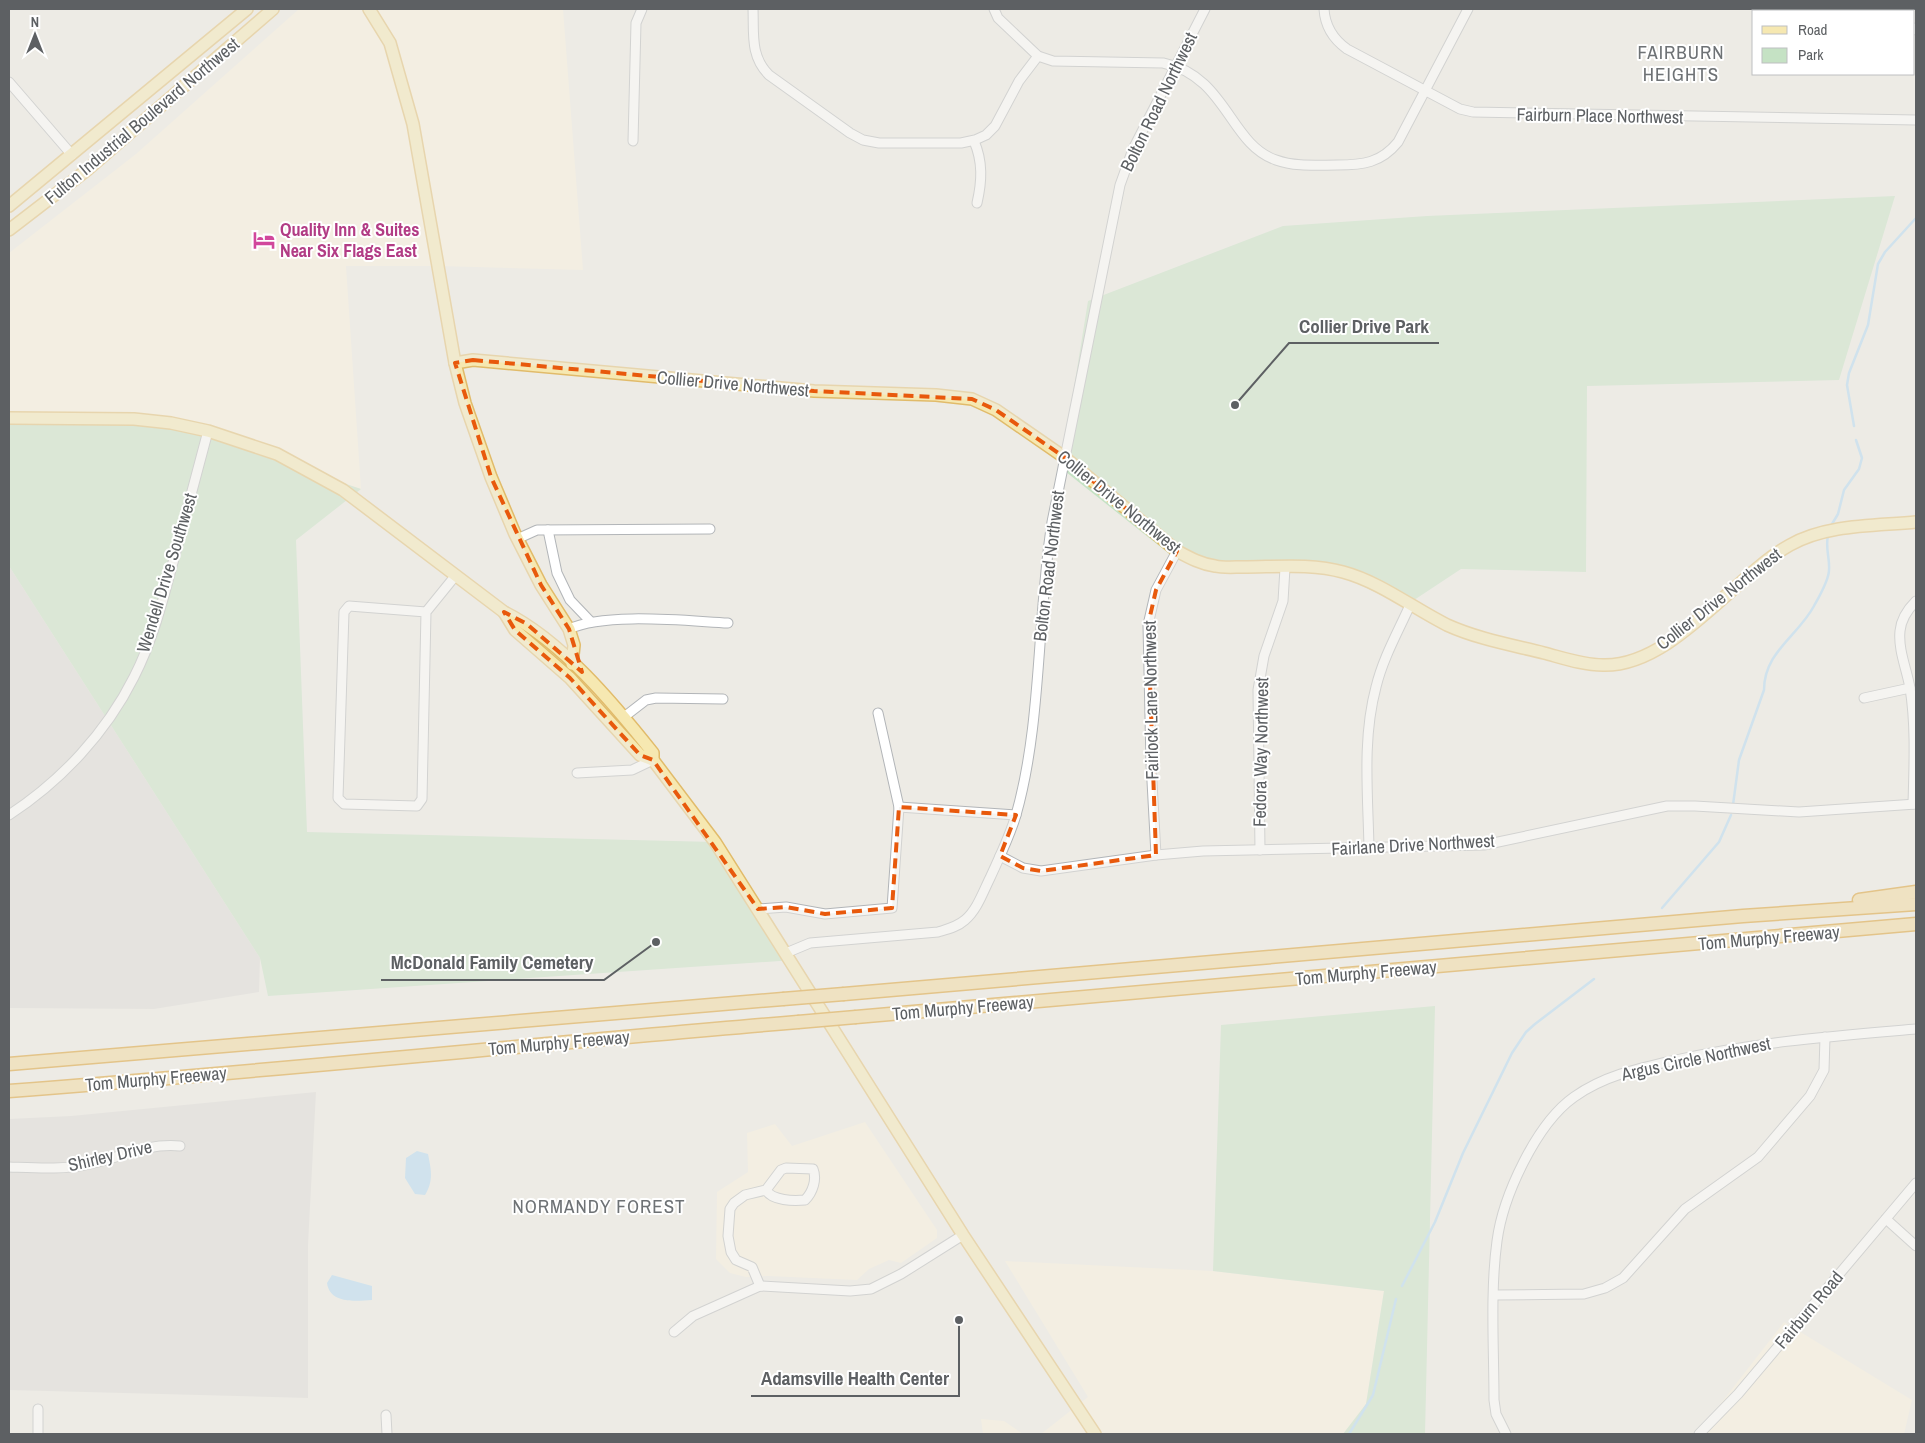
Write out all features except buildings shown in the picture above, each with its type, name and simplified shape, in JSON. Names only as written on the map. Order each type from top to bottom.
[{"type":"highway","points":[[1742,916],[1916,892]]},
{"type":"highway","name":"Tom Murphy Freeway","points":[[9,1064],[1742,916],[1916,904]]},
{"type":"highway","name":"Tom Murphy Freeway","points":[[9,1091],[381,1061],[523,1045],[1916,924]]},
{"type":"main road","name":"Fulton Industrial Boulevard Northwest","points":[[9,206],[247,9]]},
{"type":"main road","name":"Fulton Industrial Boulevard Northwest","points":[[9,230],[87,170],[273,9]]},
{"type":"main road","points":[[369,9],[390,43],[413,124],[455,363],[477,439],[517,539],[541,585],[569,629],[574,645],[572,664]]},
{"type":"main road","name":"Collier Drive Northwest","points":[[455,363],[473,360],[814,391],[936,395],[972,400],[996,410],[1064,456],[1177,552],[1196,562],[1216,567],[1321,568],[1344,572],[1373,584],[1448,625],[1480,638],[1588,664],[1615,665],[1637,658],[1675,638],[1774,555],[1799,540],[1831,531],[1916,522]]},
{"type":"main road","points":[[9,418],[134,419],[208,431],[277,454],[311,471],[342,490],[504,612],[527,624],[572,664],[624,717],[653,754],[653,760]]},
{"type":"main road","points":[[504,612],[514,630],[570,678],[640,755],[653,760],[715,842],[963,1235],[1095,1434]]},
{"type":"street","points":[[633,141],[636,23],[642,9]]},
{"type":"street","points":[[753,9],[754,49],[761,66],[769,75],[850,133],[863,140],[879,143],[961,143],[974,141],[986,135],[995,126],[1019,81],[1038,56]]},
{"type":"street","points":[[994,9],[998,18],[1038,56],[1053,61],[1163,63],[1176,65],[1199,79],[1212,91],[1256,149],[1274,160],[1293,164],[1358,165],[1380,159],[1398,142],[1468,9]]},
{"type":"street","name":"Bolton Road Northwest","points":[[786,953],[810,943],[938,932],[954,928],[966,920],[974,910],[1000,856],[1016,815],[1034,708],[1044,568],[1064,456],[1120,185],[1134,150],[1204,9]]},
{"type":"street","name":"Fairburn Place Northwest","points":[[1324,9],[1326,24],[1339,43],[1460,109],[1486,114],[1916,120]]},
{"type":"street","points":[[9,82],[72,155]]},
{"type":"street","points":[[974,141],[980,154],[981,167],[977,203]]},
{"type":"street","name":"Wendell Drive Southwest","points":[[9,815],[57,778],[84,750],[112,715],[134,677],[149,643],[164,597],[208,431]]},
{"type":"street","points":[[517,539],[536,530],[710,529]]},
{"type":"street","points":[[548,530],[557,573],[561,582],[570,600],[591,622]]},
{"type":"street","name":"Fairlock Lane Northwest","points":[[1156,855],[1150,763],[1148,625],[1156,590],[1177,552]]},
{"type":"street","name":"Fedora Way Northwest","points":[[1260,850],[1258,690],[1264,656],[1282,601],[1285,568]]},
{"type":"street","points":[[426,612],[349,606],[344,612],[338,798],[344,804],[417,806],[422,799],[426,612],[456,575]]},
{"type":"street","points":[[1915,804],[1914,722],[1910,688],[1900,644],[1900,631],[1906,612],[1916,601]]},
{"type":"street","points":[[1369,848],[1367,750],[1370,710],[1384,662],[1410,605]]},
{"type":"street","points":[[569,629],[591,622],[642,620],[728,623]]},
{"type":"street","points":[[1864,698],[1910,688]]},
{"type":"street","points":[[624,717],[646,700],[656,698],[723,699]]},
{"type":"street","points":[[758,909],[786,907],[826,914],[892,908],[899,807],[878,713]]},
{"type":"street","points":[[577,773],[632,770],[653,760]]},
{"type":"street","name":"Fairlane Drive Northwest","points":[[1000,856],[1023,868],[1041,871],[1156,855],[1260,850],[1484,845],[1667,806],[1799,812],[1915,804]]},
{"type":"street","points":[[899,807],[1016,815]]},
{"type":"street","name":"Argus Circle Northwest","points":[[1506,1434],[1496,1414],[1494,1400],[1497,1242],[1508,1200],[1538,1136],[1554,1115],[1573,1097],[1602,1080],[1631,1070],[1731,1048],[1916,1029]]},
{"type":"street","points":[[1495,1295],[1584,1294],[1605,1288],[1622,1278],[1685,1209],[1758,1157],[1804,1103],[1819,1082],[1824,1070],[1825,1037]]},
{"type":"street","name":"Shirley Drive","points":[[9,1167],[70,1167],[91,1164],[148,1146],[180,1146]]},
{"type":"street","points":[[760,1286],[752,1267],[736,1260],[731,1252],[728,1236],[730,1209],[734,1202],[745,1195],[766,1190],[781,1170],[786,1168],[813,1170],[815,1175],[809,1196],[805,1200],[775,1197],[768,1194],[766,1190]]},
{"type":"street","name":"Fairburn Road","points":[[1699,1434],[1738,1394],[1916,1183]]},
{"type":"street","points":[[1886,1219],[1916,1246]]},
{"type":"street","points":[[674,1332],[692,1316],[760,1286],[850,1291],[871,1288],[901,1274],[963,1235]]},
{"type":"street","points":[[38,1409],[38,1434]]},
{"type":"street","points":[[386,1415],[387,1434]]},
{"type":"highlighted area","points":[[473,360],[814,391],[972,399],[996,410],[1064,457],[1177,551],[1156,590],[1148,625],[1156,855],[1041,871],[1023,868],[1000,856],[1016,815],[899,807],[892,908],[825,914],[786,907],[758,909],[653,760],[640,755],[570,678],[515,630],[504,612],[527,624],[582,672],[569,629],[541,585],[491,477],[455,363]]},
{"type":"shaded area","points":[[299,9],[563,9],[583,270],[439,266],[346,266],[361,489],[319,475],[9,424],[9,253],[136,154]]},
{"type":"shaded area","points":[[9,566],[260,958],[259,992],[154,1009],[9,1008]]},
{"type":"shaded area","points":[[316,1092],[308,1245],[308,1398],[9,1390],[9,1119],[71,1116]]},
{"type":"shaded area","points":[[865,1122],[937,1230],[937,1238],[901,1263],[889,1260],[869,1269],[857,1280],[768,1276],[746,1277],[730,1273],[716,1259],[717,1192],[748,1172],[747,1133],[775,1124],[792,1146]]},
{"type":"shaded area","points":[[1005,1261],[1213,1271],[1384,1291],[1366,1404],[1343,1434],[1041,1434],[1088,1397]]},
{"type":"shaded area","points":[[1784,1322],[1912,1400],[1904,1434],[1697,1434]]},
{"type":"shaded area","points":[[981,1419],[1004,1421],[1023,1434],[983,1434]]},
{"type":"green space","points":[[1895,196],[1839,380],[1587,386],[1586,572],[1461,569],[1405,606],[1326,569],[1266,569],[1177,560],[1061,468],[1088,301],[1283,226],[1427,216]]},
{"type":"green space","points":[[9,424],[148,424],[235,438],[319,475],[361,489],[296,540],[307,832],[715,842],[794,960],[268,996],[260,958],[9,566]]},
{"type":"green space","points":[[1435,1006],[1425,1434],[1343,1434],[1366,1404],[1384,1291],[1213,1271],[1221,1025]]},
{"type":"water","points":[[417,1151],[428,1154],[430,1165],[431,1180],[425,1195],[415,1194],[405,1178],[406,1158]]},
{"type":"water","points":[[332,1275],[372,1286],[372,1300],[344,1300],[333,1295],[327,1283]]},
{"type":"waterway","points":[[1854,426],[1847,385],[1849,373],[1868,325],[1878,264],[1885,252],[1916,218]]},
{"type":"waterway","points":[[1832,524],[1838,514],[1844,490],[1859,469],[1862,458],[1856,440]]},
{"type":"waterway","points":[[1733,805],[1739,760],[1764,690],[1765,677],[1776,655],[1814,606],[1829,574],[1828,536]]},
{"type":"waterway","points":[[1662,908],[1719,842],[1731,815]]},
{"type":"waterway","points":[[1402,1286],[1435,1222],[1463,1153],[1512,1053],[1526,1032],[1594,979]]},
{"type":"waterway","points":[[1349,1434],[1373,1395],[1396,1299]]},
{"type":"place","name":"Quality Inn & Suites Near Six Flags East","points":[[264,240]]},
{"type":"place","name":"Collier Drive Park","points":[[1235,405]]},
{"type":"place","name":"McDonald Family Cemetery","points":[[656,942]]},
{"type":"place","name":"Adamsville Health Center","points":[[959,1320]]},
{"type":"district","name":"FAIRBURN HEIGHTS","points":[[1681,63]]},
{"type":"district","name":"NORMANDY FOREST","points":[[599,1206]]}]
